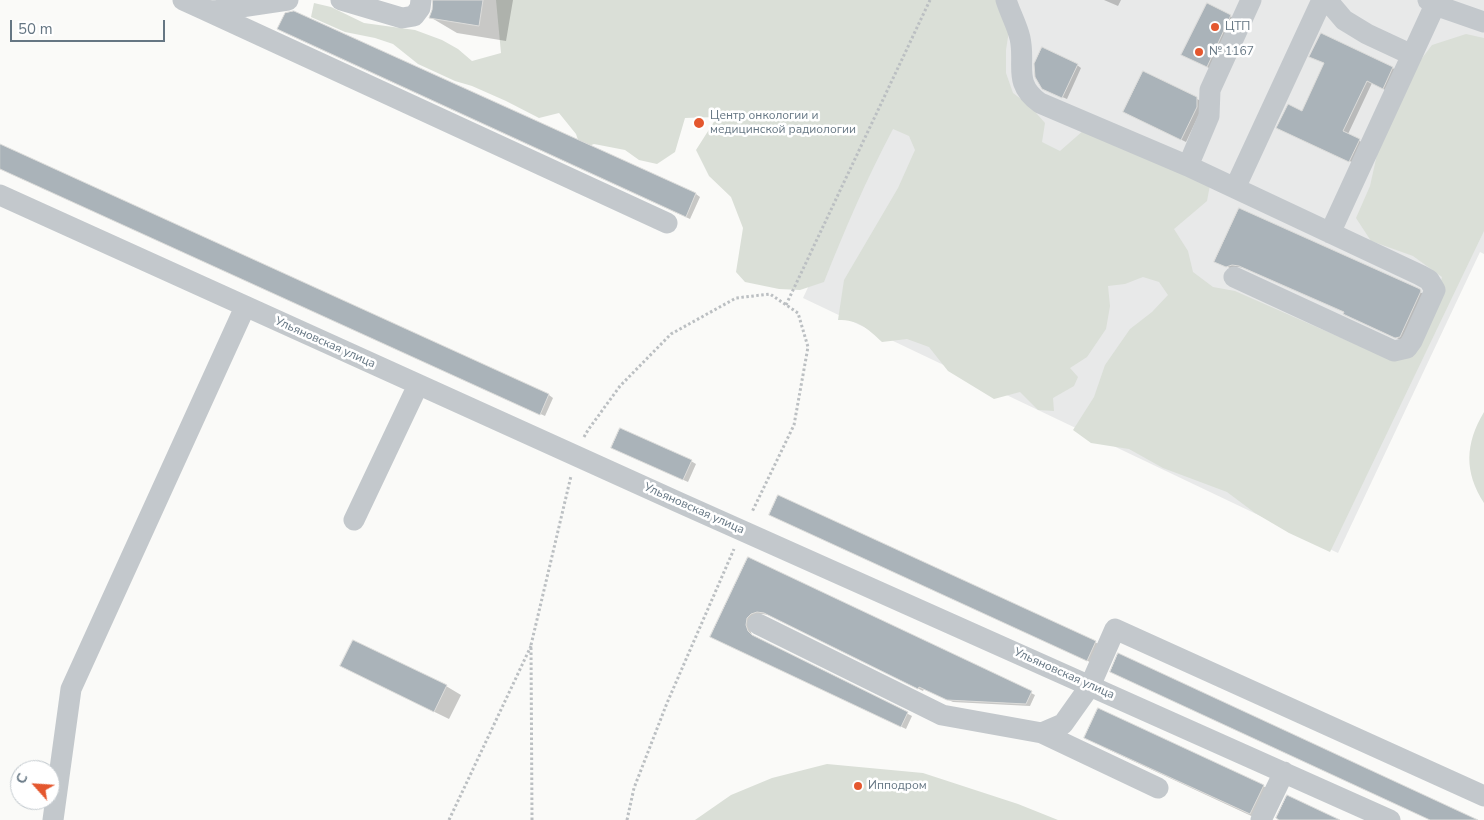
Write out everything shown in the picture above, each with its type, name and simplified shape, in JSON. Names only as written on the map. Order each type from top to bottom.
[{"type":"lane","points":[[183,0],[667,223]]},
{"type":"lane","points":[[205,10],[214,11],[232,4],[288,0]]},
{"type":"lane","points":[[341,0],[402,18],[414,16],[420,8],[421,0]]},
{"type":"lane","points":[[1006,0],[1020,39],[1021,74],[1030,96],[1040,103],[1188,166],[1430,280],[1434,290],[1412,341],[1407,348],[1394,351],[1234,277]]},
{"type":"lane","points":[[1188,166],[1209,116],[1210,90],[1251,0]]},
{"type":"lane","points":[[1235,188],[1322,0]]},
{"type":"lane","points":[[1327,0],[1344,20],[1367,34],[1412,55]]},
{"type":"lane","points":[[1330,233],[1412,55],[1432,3],[1484,22]]},
{"type":"lane","name":"Ульяновская улица","points":[[0,194],[245,307],[742,531],[1390,820]]},
{"type":"lane","points":[[53,820],[71,689],[245,307]]},
{"type":"lane","points":[[354,520],[418,385]]},
{"type":"lane","points":[[758,624],[942,715],[1042,733],[1158,788]]},
{"type":"lane","points":[[1042,733],[1063,724],[1090,686],[1114,629],[1484,796]]},
{"type":"lane","points":[[1261,820],[1284,772]]},
{"type":"path","points":[[786,305],[930,0]]},
{"type":"path","points":[[449,820],[531,645],[576,456],[588,430],[620,386],[671,334],[736,298],[770,294],[798,313],[808,347],[794,426],[742,531],[667,702],[634,788],[627,820]]},
{"type":"path","points":[[531,645],[532,820]]},
{"type":"shaded area","points":[[496,0],[1001,0],[1010,24],[1006,50],[1006,73],[1013,93],[1029,105],[1045,123],[1042,142],[1060,151],[1084,130],[1210,185],[1207,201],[1174,229],[1188,251],[1193,272],[1213,287],[1235,291],[1387,358],[1437,296],[1442,277],[1413,256],[1371,241],[1356,218],[1370,186],[1380,141],[1410,74],[1432,45],[1466,34],[1484,38],[1484,231],[1330,552],[1289,533],[1255,513],[1227,492],[1163,468],[1129,449],[1091,443],[1073,430],[1094,397],[1105,365],[1130,329],[1152,312],[1168,295],[1159,282],[1143,277],[1125,284],[1108,286],[1110,306],[1106,329],[1087,357],[1070,368],[1078,377],[1074,386],[1053,398],[1054,411],[1038,410],[1020,392],[994,399],[948,371],[929,347],[907,339],[882,342],[857,323],[838,320],[844,280],[898,188],[915,150],[909,136],[893,129],[856,205],[824,282],[800,290],[779,289],[745,282],[736,272],[743,228],[731,197],[709,176],[696,150],[717,117],[685,118],[675,152],[657,164],[639,160],[625,150],[594,144],[581,149],[576,134],[559,113],[539,118],[506,101],[418,64],[393,44],[345,32],[311,17],[314,3],[331,7],[364,23],[415,30],[442,40],[458,49],[472,61],[501,53]]},
{"type":"shaded area","points":[[943,0],[1484,0],[1484,254],[1480,252],[1338,553],[803,298]]},
{"type":"shaded area","points":[[1484,412],[1484,503],[1477,492],[1473,480],[1469,458],[1473,435]]},
{"type":"shaded area","name":"Ипподром","points":[[827,764],[923,773],[1018,804],[1058,820],[695,820],[731,795],[772,778]]},
{"type":"building","points":[[433,0],[483,0],[479,26],[429,18]]},
{"type":"building","name":"ЦТП","points":[[1207,3],[1231,15],[1207,67],[1181,55]]},
{"type":"building","points":[[294,11],[696,193],[686,217],[277,29],[285,13]]},
{"type":"building","points":[[1321,33],[1393,67],[1383,89],[1367,81],[1343,131],[1360,139],[1349,162],[1276,128],[1288,104],[1302,111],[1324,63],[1309,57]]},
{"type":"building","points":[[1042,47],[1078,64],[1062,98],[1042,89],[1035,77],[1034,64]]},
{"type":"building","points":[[1143,71],[1197,97],[1197,107],[1181,140],[1123,112]]},
{"type":"building","points":[[0,144],[549,394],[540,415],[0,169]]},
{"type":"building","points":[[1239,208],[1420,289],[1421,291],[1400,337],[1395,338],[1343,314],[1344,312],[1239,266],[1232,265],[1226,267],[1214,262]]},
{"type":"building","points":[[620,428],[692,460],[683,480],[611,448]]},
{"type":"building","points":[[778,495],[1096,641],[1087,661],[769,515]]},
{"type":"building","points":[[748,557],[1032,691],[1026,704],[947,700],[919,687],[918,689],[764,613],[757,612],[747,618],[746,625],[752,635],[908,712],[901,727],[710,637]]},
{"type":"building","points":[[353,640],[447,685],[434,712],[340,666]]},
{"type":"building","points":[[1118,653],[1478,820],[1430,820],[1110,672]]},
{"type":"building","points":[[1098,708],[1264,785],[1250,814],[1084,738]]},
{"type":"building","points":[[1287,795],[1340,820],[1279,820],[1276,818]]},
{"type":"place","name":"ЦТП","points":[[1215,27]]},
{"type":"place","name":"№ 1167","points":[[1199,52]]},
{"type":"place","name":"Центр онкологии и медицинской радиологии","points":[[699,123]]},
{"type":"place","name":"Ипподром","points":[[858,786]]}]
